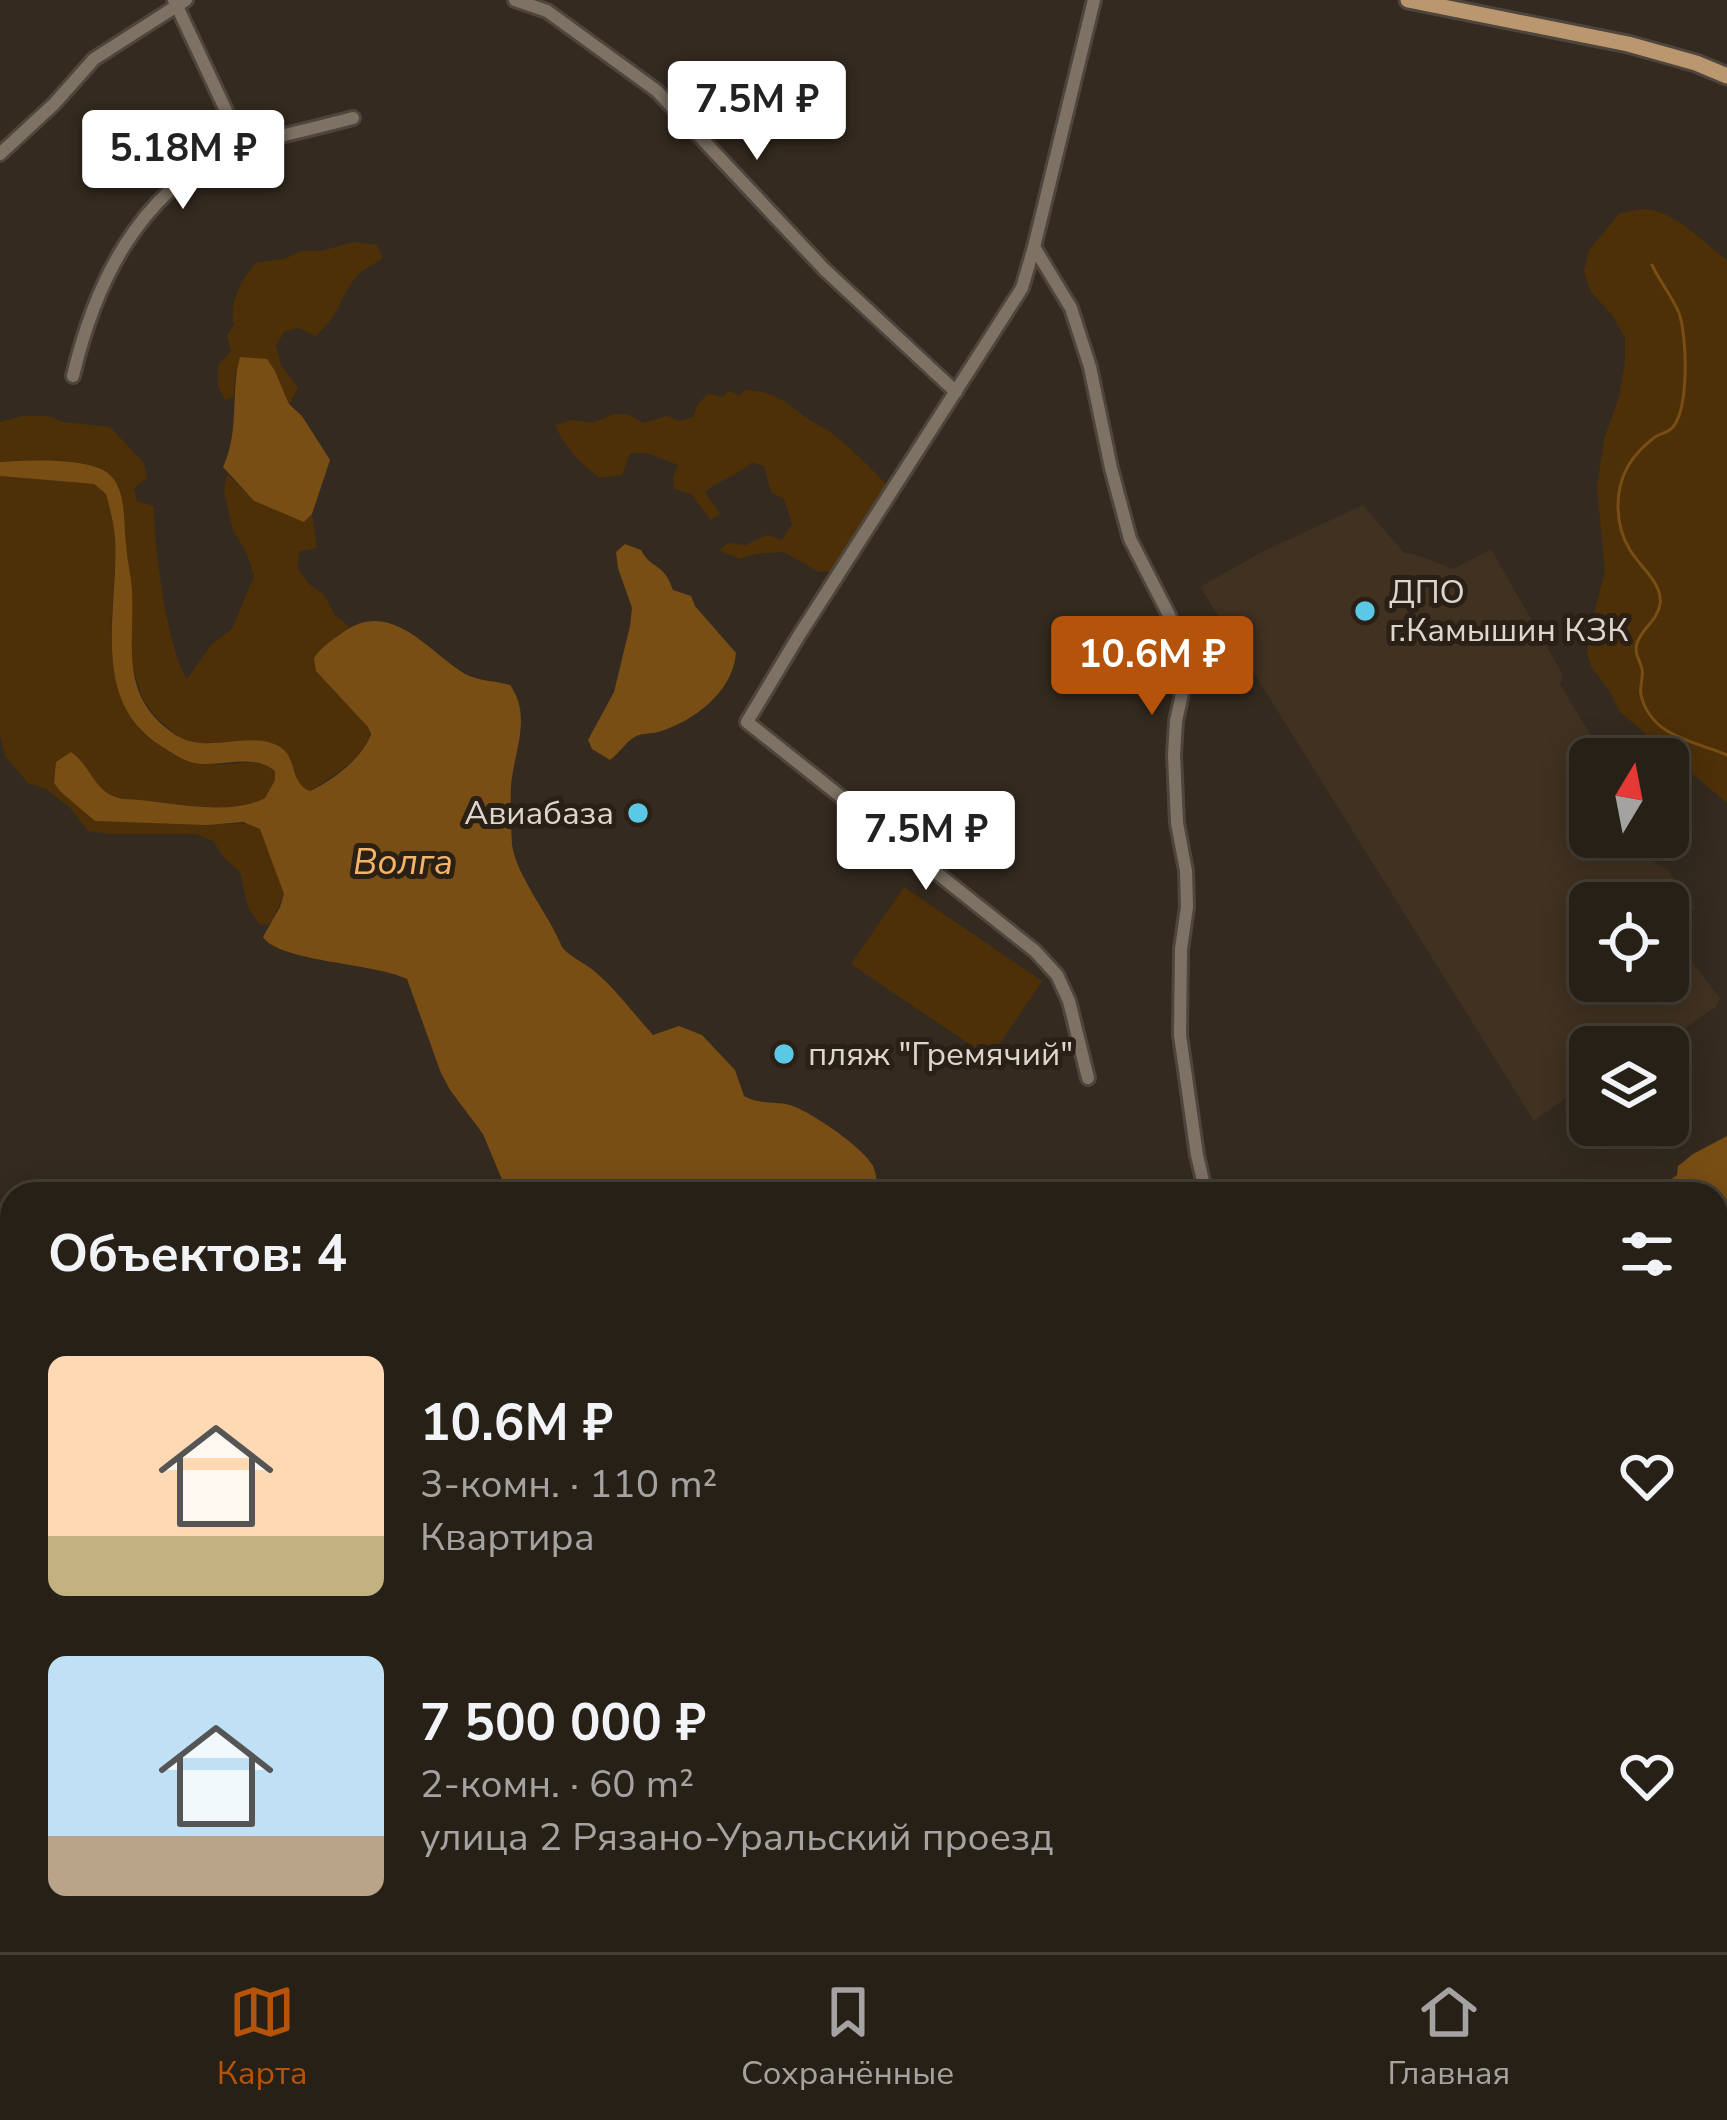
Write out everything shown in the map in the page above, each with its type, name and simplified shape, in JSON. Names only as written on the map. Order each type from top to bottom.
[{"type":"main road","points":[[1408,0],[1628,44],[1727,76]]},
{"type":"street","points":[[515,0],[547,11],[657,91],[824,269],[956,392]]},
{"type":"street","points":[[1088,1078],[1070,1001],[1057,975],[1035,951],[747,722],[1022,288],[1094,0]]},
{"type":"street","points":[[0,154],[94,59],[179,2],[229,117],[236,147]]},
{"type":"street","points":[[73,376],[83,333],[104,281],[135,226],[182,179],[236,147],[353,118]]},
{"type":"street","points":[[1034,247],[1071,308],[1130,539],[1180,647],[1183,689],[1174,755],[1187,907],[1180,949],[1180,1035],[1203,1182]]},
{"type":"shaded area","points":[[1656,211],[1678,221],[1727,260],[1727,803],[1689,771],[1689,738],[1651,738],[1620,712],[1587,652],[1605,572],[1597,487],[1604,439],[1619,397],[1625,338],[1591,292],[1584,272],[1589,250],[1620,213]]},
{"type":"shaded area","points":[[353,242],[377,245],[383,258],[357,276],[315,336],[299,328],[285,331],[276,345],[281,365],[298,388],[289,404],[275,371],[235,375],[234,397],[225,400],[218,386],[218,365],[231,351],[227,335],[234,325],[235,300],[255,263]]},
{"type":"shaded area","points":[[745,390],[778,398],[827,430],[887,485],[832,571],[819,572],[784,552],[740,559],[719,550],[728,543],[746,545],[767,535],[782,540],[792,524],[784,499],[771,492],[764,466],[752,462],[705,492],[720,514],[711,520],[691,494],[674,489],[678,465],[647,453],[630,453],[622,475],[600,478],[574,455],[555,425],[573,420],[592,423],[614,414],[628,414],[643,423],[667,416],[680,421],[693,417],[708,393],[722,397],[729,391],[739,396]]},
{"type":"shaded area","points":[[23,416],[110,427],[144,463],[147,478],[134,488],[137,501],[154,506],[163,596],[187,679],[212,644],[232,629],[254,576],[233,531],[224,491],[227,474],[254,501],[303,521],[312,514],[317,548],[300,551],[297,567],[350,627],[319,650],[316,671],[369,730],[357,756],[309,791],[298,784],[296,772],[259,741],[198,744],[179,738],[153,714],[142,697],[130,658],[132,591],[118,485],[0,462],[0,422]]},
{"type":"shaded area","points":[[0,476],[94,484],[106,493],[115,539],[114,670],[131,716],[142,731],[157,743],[200,761],[253,763],[275,771],[265,798],[232,807],[123,799],[101,790],[95,821],[254,824],[265,839],[284,894],[271,923],[260,925],[248,907],[240,872],[213,841],[196,834],[88,831],[70,808],[46,789],[28,783],[5,756],[0,735]]},
{"type":"shaded area","points":[[1363,505],[1405,554],[1454,569],[1491,549],[1563,675],[1560,684],[1593,738],[1569,738],[1569,858],[1646,858],[1668,870],[1677,882],[1569,882],[1569,1002],[1689,1002],[1689,958],[1720,998],[1716,1007],[1688,1026],[1569,1026],[1569,1096],[1534,1121],[1200,587]]},
{"type":"shaded area","points":[[904,887],[1042,981],[990,1058],[851,964]]},
{"type":"water","points":[[240,357],[267,359],[289,404],[330,460],[312,514],[304,522],[254,501],[223,467],[231,440]]},
{"type":"water","name":"Волга","points":[[37,460],[79,463],[110,475],[122,502],[133,668],[144,703],[156,719],[186,740],[262,741],[282,748],[299,781],[310,791],[354,760],[371,734],[316,671],[314,658],[342,633],[377,621],[393,624],[465,674],[510,685],[521,722],[511,787],[512,844],[519,868],[562,947],[601,977],[653,1035],[679,1026],[702,1035],[735,1070],[744,1096],[799,1109],[848,1140],[868,1158],[877,1182],[503,1182],[483,1134],[441,1073],[407,979],[288,952],[263,937],[284,894],[260,829],[243,822],[95,821],[54,783],[56,762],[71,752],[113,796],[232,807],[265,798],[275,771],[256,762],[190,762],[138,727],[115,679],[115,539],[106,494],[94,484],[0,476],[0,462]]},
{"type":"water","points":[[625,544],[641,550],[665,574],[673,590],[691,596],[736,653],[727,680],[709,703],[671,727],[635,737],[610,760],[592,749],[588,740],[614,692],[630,626],[632,608],[616,552]]},
{"type":"water","points":[[1727,1136],[1727,1182],[1667,1182],[1693,1154]]},
{"type":"waterway","points":[[1652,265],[1679,313],[1685,373],[1677,420],[1639,451],[1623,476],[1619,495],[1625,540],[1660,596],[1656,615],[1636,647],[1641,695],[1646,709],[1664,729],[1727,755]]},
{"type":"place","name":"ДПО г.Камышин КЗК","points":[[1365,611]]},
{"type":"place","name":"Авиабаза","points":[[638,813]]},
{"type":"place","name":"пляж \"Гремячий\"","points":[[784,1054]]}]
